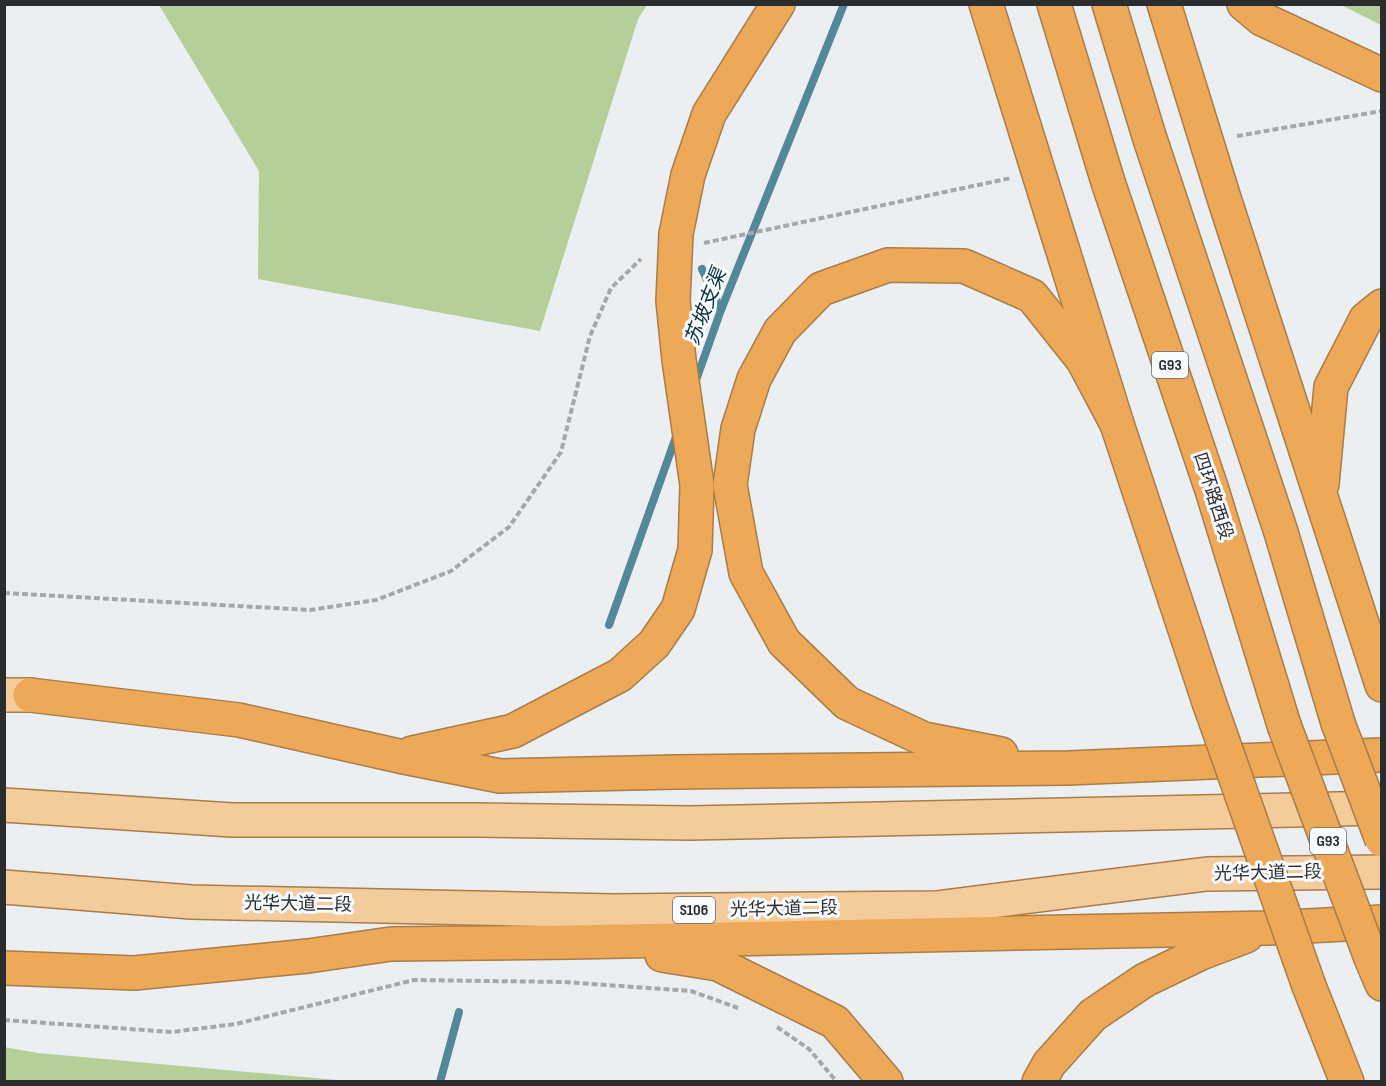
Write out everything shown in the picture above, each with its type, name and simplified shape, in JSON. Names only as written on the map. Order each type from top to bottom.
[{"type":"highway","points":[[399,756],[513,731],[620,675],[654,644],[678,609],[695,550],[697,485],[673,301],[676,234],[688,176],[709,114],[778,4]]},
{"type":"highway","points":[[986,4],[1117,424],[1209,702],[1309,986],[1347,1082]]},
{"type":"highway","name":"四环路西段","points":[[1054,4],[1108,182],[1212,490],[1284,725],[1376,971]]},
{"type":"highway","points":[[1109,4],[1149,136],[1280,529],[1338,723],[1382,840]]},
{"type":"highway","points":[[1164,4],[1223,195],[1382,686]]},
{"type":"highway","points":[[1244,4],[1262,19],[1382,75]]},
{"type":"highway","points":[[1068,768],[924,739],[847,704],[784,642],[746,573],[730,485],[738,429],[754,379],[780,331],[821,289],[888,265],[964,266],[1032,296],[1083,360],[1117,424]]},
{"type":"highway","points":[[1321,498],[1331,387],[1366,319],[1382,306]]},
{"type":"highway","points":[[17,695],[239,720],[500,776],[1068,768],[1382,755]]},
{"type":"highway","points":[[4,968],[134,973],[308,956],[391,944],[1269,928],[1382,922]]},
{"type":"highway","points":[[1039,1082],[1049,1064],[1093,1015],[1145,980],[1201,953],[1269,928]]},
{"type":"highway","points":[[574,942],[718,964],[835,1022],[886,1082]]},
{"type":"main road","points":[[4,805],[232,820],[690,823],[1382,808]]},
{"type":"main road","name":"光华大道二段","points":[[4,887],[203,902],[613,911],[864,909],[936,908],[1207,874],[1382,872]]},
{"type":"path","points":[[1237,136],[1381,111]]},
{"type":"path","points":[[704,243],[1011,178]]},
{"type":"path","points":[[4,593],[310,610],[376,600],[451,572],[509,527],[561,452],[590,336],[610,288],[641,260]]},
{"type":"path","points":[[4,1020],[172,1032],[236,1024],[414,980],[564,982],[691,991],[740,1008]]},
{"type":"path","points":[[769,1022],[809,1049],[837,1082]]},
{"type":"green space","points":[[159,5],[647,5],[638,19],[540,331],[258,279],[259,171]]},
{"type":"green space","points":[[1341,5],[1381,5],[1381,25]]},
{"type":"green space","points":[[4,1047],[38,1053],[349,1081],[5,1081]]},
{"type":"waterway","name":"苏坡支渠","points":[[695,383],[721,310],[844,4]]},
{"type":"waterway","points":[[702,269],[721,310]]},
{"type":"waterway","name":"苏坡支渠","points":[[609,625],[677,434]]},
{"type":"waterway","name":"苏坡支渠","points":[[440,1082],[459,1012]]}]
